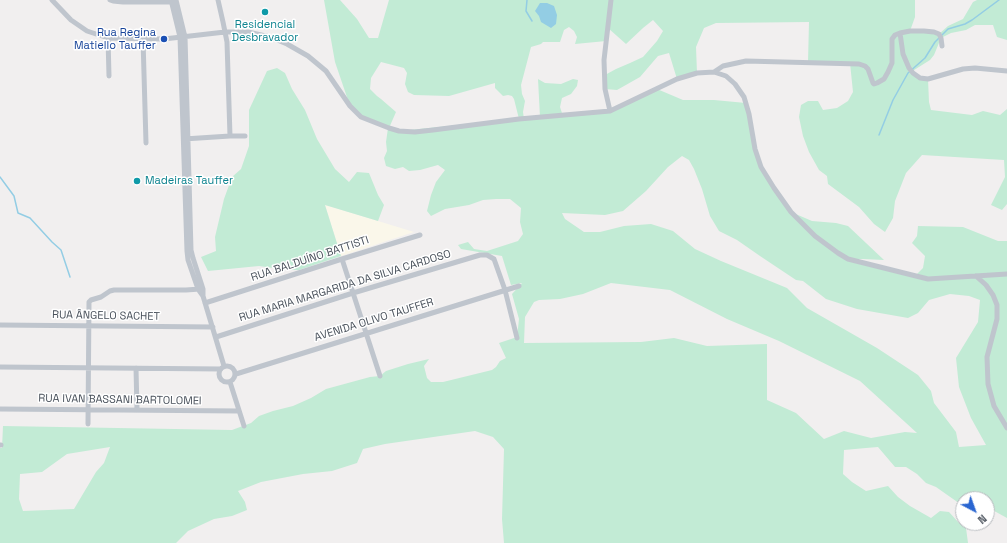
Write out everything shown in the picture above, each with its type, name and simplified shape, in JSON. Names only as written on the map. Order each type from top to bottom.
[{"type":"street","points":[[52,0],[72,20],[87,31],[108,38],[164,39],[225,32],[248,32],[270,37],[288,44],[308,56],[326,71],[350,106],[361,117],[399,131],[415,132],[519,119],[610,111],[677,79],[697,73],[714,72],[726,76],[744,96],[749,114],[755,149],[761,167],[774,188],[791,212],[815,236],[832,249],[848,260],[928,279],[1007,274]]},
{"type":"street","points":[[110,0],[123,2],[174,1],[183,37],[188,220],[191,250],[216,337],[222,368],[219,376],[223,381],[230,382]]},
{"type":"street","points":[[218,0],[227,42],[230,136]]},
{"type":"street","points":[[610,111],[605,88],[604,60],[611,0]]},
{"type":"street","points":[[714,72],[723,66],[746,61],[859,64],[868,69],[873,83],[877,83],[884,79],[892,63],[892,39],[895,35],[910,31],[924,30],[934,32],[940,36],[942,46]]},
{"type":"street","points":[[900,33],[903,54],[909,68],[913,74],[920,78],[928,79],[963,69],[975,68],[1007,71]]},
{"type":"street","points":[[108,38],[108,76]]},
{"type":"street","points":[[143,39],[146,143]]},
{"type":"street","points":[[185,139],[245,136]]},
{"type":"street","name":"RUA BALDUÍNO BATTISTI","points":[[205,303],[420,235]]},
{"type":"street","name":"RUA MARIA MARGARIDA DA SILVA CARDOSO","points":[[216,337],[480,254],[487,254],[494,259],[505,290]]},
{"type":"street","points":[[342,259],[380,376]]},
{"type":"street","points":[[976,276],[993,294],[997,305],[997,319],[987,357],[988,384],[994,406],[1007,428]]},
{"type":"street","name":"AVENIDA OLIVO TAUFFER","points":[[236,374],[519,286]]},
{"type":"street","points":[[88,424],[89,302],[114,290],[201,289]]},
{"type":"street","points":[[505,290],[517,338]]},
{"type":"street","name":"RUA ÂNGELO SACHET","points":[[0,325],[213,327]]},
{"type":"street","points":[[0,367],[222,368],[231,366],[236,374],[234,379],[230,382]]},
{"type":"street","points":[[136,368],[137,410]]},
{"type":"street","points":[[230,382],[244,426]]},
{"type":"street","name":"RUA IVAN BASSANI BARTOLOMEI","points":[[0,409],[239,411]]},
{"type":"shaded area","points":[[325,205],[378,221],[414,232],[341,256]]},
{"type":"green space","points":[[324,0],[340,0],[357,19],[369,38],[378,38],[389,0],[915,0],[915,17],[910,31],[939,34],[948,26],[963,19],[973,2],[977,0],[1007,0],[1007,40],[997,37],[993,25],[975,25],[966,30],[951,33],[941,38],[934,55],[930,60],[911,72],[928,79],[929,102],[931,110],[972,115],[983,111],[1000,115],[1007,109],[1007,204],[1002,210],[991,205],[1005,177],[1004,160],[922,155],[906,173],[895,201],[893,218],[885,232],[874,224],[859,207],[828,184],[827,176],[819,170],[809,152],[803,136],[799,117],[801,105],[808,101],[818,101],[823,110],[837,108],[848,101],[853,92],[850,63],[808,62],[809,22],[716,23],[704,28],[696,47],[697,73],[677,79],[669,53],[658,56],[640,77],[617,90],[605,89],[605,75],[643,57],[657,41],[663,31],[653,20],[626,44],[608,28],[606,41],[575,44],[577,37],[574,31],[569,27],[564,30],[560,42],[543,42],[531,47],[521,85],[522,94],[525,101],[523,112],[524,119],[540,117],[538,79],[545,83],[561,84],[573,79],[578,80],[577,86],[571,94],[562,98],[560,107],[563,116],[610,111],[657,89],[683,100],[714,100],[746,103],[761,167],[791,212],[812,221],[836,223],[848,226],[884,260],[850,259],[915,276],[923,268],[925,256],[912,243],[917,236],[918,226],[963,227],[998,241],[1007,241],[1007,518],[995,511],[995,491],[955,491],[955,500],[936,487],[926,483],[917,474],[906,467],[895,467],[878,447],[844,450],[843,474],[866,491],[888,486],[898,497],[910,506],[931,518],[940,511],[949,512],[955,519],[955,531],[966,531],[968,543],[504,543],[502,519],[504,449],[493,437],[475,431],[385,444],[363,449],[357,463],[332,471],[303,474],[261,482],[238,491],[245,502],[247,510],[232,516],[214,519],[188,531],[176,543],[0,543],[0,448],[2,448],[3,426],[232,430],[251,423],[259,416],[293,406],[326,389],[370,377],[380,376],[386,371],[408,364],[429,359],[424,366],[427,378],[431,382],[443,382],[492,370],[500,361],[506,358],[499,343],[517,337],[519,319],[512,294],[522,283],[511,285],[502,256],[461,249],[458,245],[468,242],[474,249],[487,251],[518,241],[523,234],[520,222],[521,208],[510,199],[483,200],[469,205],[445,209],[431,216],[427,211],[431,195],[436,182],[445,170],[438,165],[420,170],[409,171],[403,167],[395,169],[386,166],[384,158],[387,151],[386,142],[388,128],[361,117],[350,106],[335,62]],"holes":[[[381,62],[404,68],[407,73],[405,84],[408,92],[414,95],[449,96],[495,83],[495,88],[503,96],[512,96],[519,119],[399,131],[389,128],[396,112],[370,89],[371,78]],[[682,156],[689,160],[694,169],[710,216],[719,231],[737,240],[796,280],[803,281],[826,299],[857,309],[908,318],[918,313],[929,300],[950,294],[969,296],[980,300],[978,322],[956,358],[959,387],[971,418],[986,445],[959,447],[956,432],[934,403],[931,391],[918,375],[877,348],[807,308],[787,288],[695,249],[673,231],[651,224],[624,226],[600,232],[584,232],[565,219],[562,213],[605,215],[623,211],[646,191],[668,167]],[[611,283],[670,290],[727,319],[779,341],[860,381],[917,433],[905,432],[871,438],[844,431],[824,439],[796,413],[767,400],[767,344],[707,346],[674,338],[641,342],[524,343],[525,317],[534,302],[539,300],[560,299],[583,294]],[[110,447],[104,463],[96,472],[74,509],[23,511],[19,499],[20,474],[42,472],[67,454]]]},
{"type":"green space","points":[[277,68],[285,73],[292,89],[305,110],[317,139],[335,169],[349,182],[357,172],[369,173],[384,205],[378,221],[325,205],[341,256],[299,270],[259,266],[208,271],[201,257],[216,251],[215,237],[224,199],[232,177],[241,169],[249,146],[249,110],[267,71]]},
{"type":"water","points":[[540,3],[547,3],[554,6],[557,15],[556,24],[551,28],[541,22],[535,11]]},
{"type":"waterway","points":[[527,0],[526,11],[532,21]]},
{"type":"waterway","points":[[942,35],[948,29],[965,24],[972,20],[999,0]]},
{"type":"waterway","points":[[879,135],[893,100],[908,73],[925,58],[939,38]]},
{"type":"waterway","points":[[0,177],[14,196],[18,213],[30,218],[61,250],[70,277]]},
{"type":"place","name":"Residencial Desbravador","points":[[265,12]]},
{"type":"place","name":"Rua Regina Matiello Tauffer","points":[[164,39]]},
{"type":"place","name":"Madeiras Tauffer","points":[[137,181]]}]
